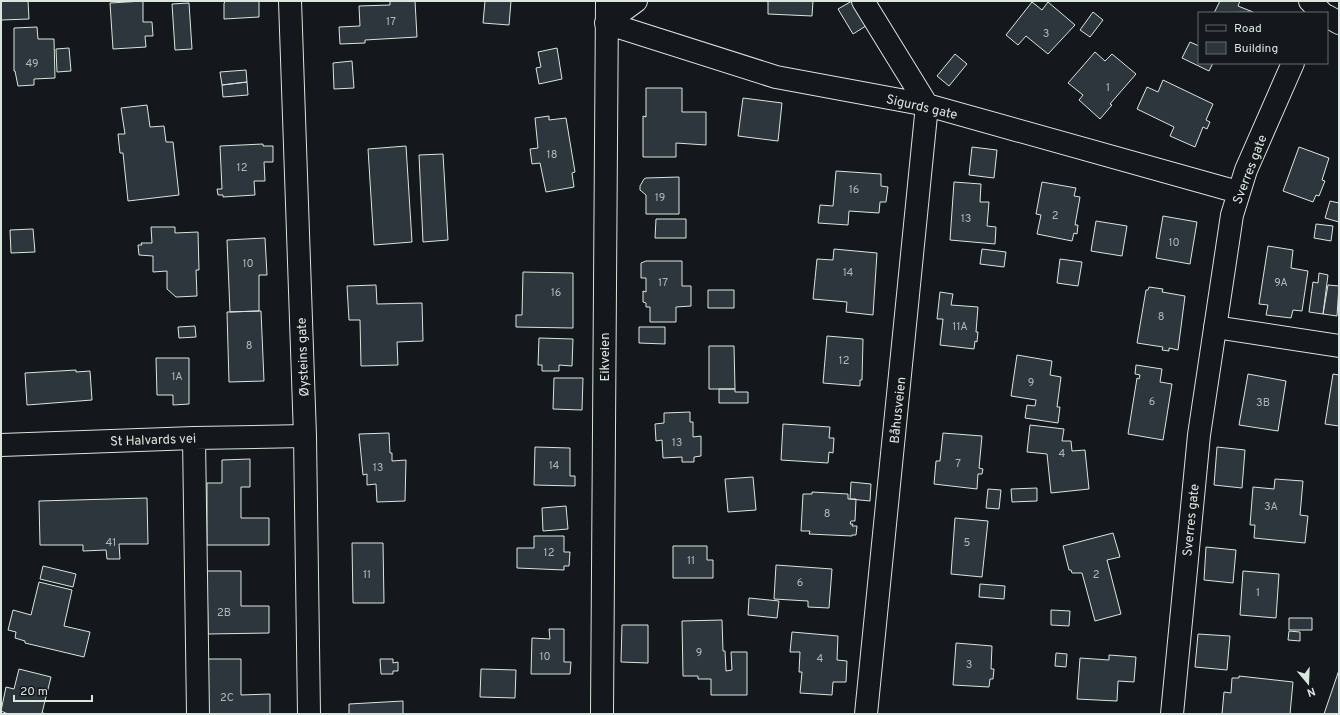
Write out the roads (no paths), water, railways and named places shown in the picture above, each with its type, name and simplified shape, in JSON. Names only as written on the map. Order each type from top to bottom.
[{"type":"street","name":"Øysteins gate","points":[[290,1],[305,436],[309,714]]},
{"type":"street","name":"Eikveien","points":[[602,714],[607,1]]},
{"type":"street","points":[[606,24],[636,1]]},
{"type":"street","points":[[863,1],[927,105]]},
{"type":"street","points":[[1310,1],[1320,12]]},
{"type":"street","points":[[1322,12],[1328,1]]},
{"type":"street","points":[[1328,17],[1339,23]]},
{"type":"street","name":"Sigurds gate","points":[[606,24],[776,77],[927,105],[1238,192]]},
{"type":"street","name":"Sverres gate","points":[[1172,714],[1199,435],[1232,215],[1238,192],[1293,64]]},
{"type":"street","name":"Båhusveien","points":[[866,714],[927,105]]},
{"type":"street","points":[[1215,327],[1339,346]]},
{"type":"street","name":"St Halvards vei","points":[[1,445],[194,438],[305,436]]},
{"type":"street","points":[[194,438],[198,714]]}]
